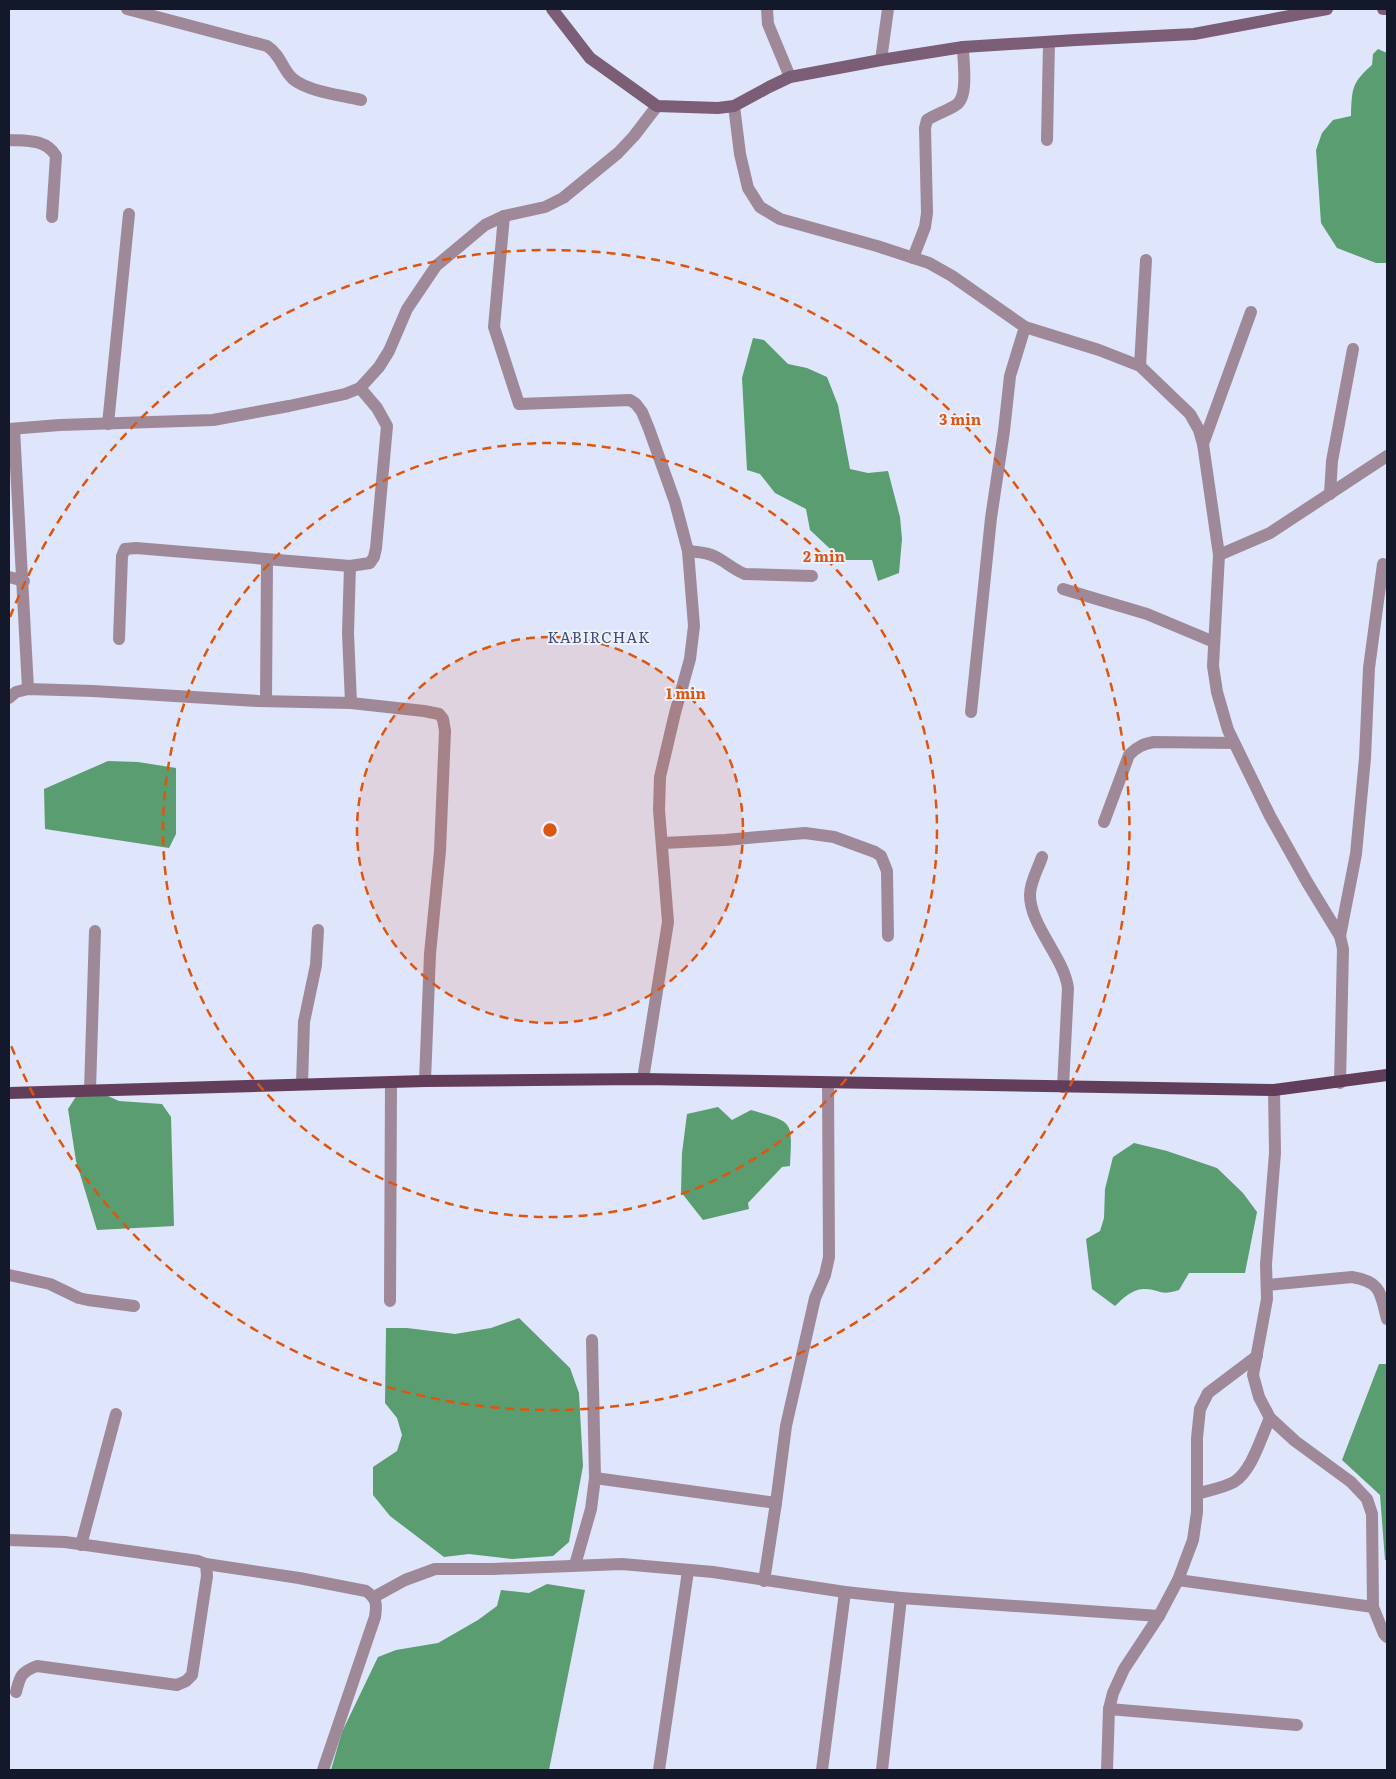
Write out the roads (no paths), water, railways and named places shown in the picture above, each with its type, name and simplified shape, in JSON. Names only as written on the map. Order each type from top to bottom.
[{"type":"main road","points":[[552,9],[590,58],[657,106],[718,108],[734,106],[790,77],[881,60],[963,47],[1194,34],[1327,9]]},
{"type":"main road","points":[[9,1093],[426,1081],[643,1079],[776,1080],[828,1084],[1274,1090],[1340,1083],[1387,1075]]},
{"type":"street","points":[[127,9],[267,46],[275,51],[294,80],[315,89],[362,100]]},
{"type":"street","points":[[767,9],[768,24],[790,77]]},
{"type":"street","points":[[881,60],[888,9]]},
{"type":"street","points":[[1047,140],[1049,42]]},
{"type":"street","points":[[913,258],[927,213],[925,128],[927,120],[958,104],[962,98],[964,86],[963,47]]},
{"type":"street","points":[[28,690],[24,580],[11,428],[213,420],[344,394],[360,388],[379,367],[389,351],[407,309],[436,266],[485,225],[504,216],[545,207],[563,198],[618,153],[657,106]]},
{"type":"street","points":[[734,106],[740,154],[748,188],[760,207],[780,219],[877,246],[929,263],[952,276],[1025,326],[1099,350],[1140,366],[1190,414],[1199,430],[1202,444],[1220,555],[1213,666],[1217,692],[1228,730],[1270,816],[1340,936],[1343,948],[1340,1083]]},
{"type":"street","points":[[9,140],[40,142],[51,148],[56,156],[52,217]]},
{"type":"street","points":[[108,424],[129,214]]},
{"type":"street","points":[[504,216],[494,327],[519,404],[630,400],[636,404],[649,428],[665,471],[688,551],[694,641],[660,777],[659,810],[668,922],[643,1079]]},
{"type":"street","points":[[1140,366],[1146,260]]},
{"type":"street","points":[[1202,444],[1251,312]]},
{"type":"street","points":[[971,712],[990,528],[1010,376],[1025,326]]},
{"type":"street","points":[[1330,494],[1332,461],[1353,349]]},
{"type":"street","points":[[119,639],[122,556],[125,550],[136,548],[350,566],[370,563],[376,548],[387,426],[377,408],[360,388]]},
{"type":"street","points":[[1220,555],[1270,533],[1387,456]]},
{"type":"street","points":[[688,551],[712,556],[744,574],[812,576]]},
{"type":"street","points":[[266,701],[267,560]]},
{"type":"street","points":[[1340,936],[1356,854],[1365,758],[1370,668],[1383,564]]},
{"type":"street","points":[[350,566],[348,633],[351,703]]},
{"type":"street","points":[[9,577],[24,580]]},
{"type":"street","points":[[1063,589],[1147,614],[1214,642]]},
{"type":"street","points":[[9,698],[16,692],[28,690],[93,691],[266,701],[351,703],[439,714],[443,719],[445,731],[440,851],[430,954],[426,1081]]},
{"type":"street","points":[[1104,822],[1129,755],[1136,748],[1154,742],[1234,743]]},
{"type":"street","points":[[663,843],[805,833],[834,837],[876,852],[887,871],[888,936]]},
{"type":"street","points":[[1042,857],[1030,894],[1044,935],[1067,979],[1063,1087]]},
{"type":"street","points":[[302,1084],[304,1022],[316,965],[318,930]]},
{"type":"street","points":[[90,1090],[94,931]]},
{"type":"street","points":[[390,1301],[391,1082]]},
{"type":"street","points":[[764,1581],[786,1426],[815,1298],[825,1275],[829,1257],[828,1084]]},
{"type":"street","points":[[1274,1090],[1275,1153],[1266,1264],[1267,1299],[1253,1375],[1259,1397],[1270,1418],[1295,1441],[1351,1482],[1367,1499],[1372,1514],[1373,1608],[1387,1637]]},
{"type":"street","points":[[9,1275],[50,1284],[88,1300],[134,1306]]},
{"type":"street","points":[[1267,1285],[1352,1277],[1362,1279],[1376,1286],[1387,1319]]},
{"type":"street","points":[[575,1566],[591,1509],[595,1478],[592,1340]]},
{"type":"street","points":[[1107,1770],[1109,1710],[1113,1693],[1124,1669],[1159,1616],[1178,1580],[1193,1540],[1197,1494],[1197,1438],[1200,1409],[1208,1393],[1257,1356]]},
{"type":"street","points":[[82,1545],[116,1414]]},
{"type":"street","points":[[1197,1494],[1223,1486],[1241,1477],[1248,1468],[1270,1418]]},
{"type":"street","points":[[595,1478],[776,1503]]},
{"type":"street","points":[[9,1540],[82,1545],[198,1561],[206,1564],[299,1578],[366,1591],[374,1596],[376,1617],[322,1770]]},
{"type":"street","points":[[16,1692],[19,1678],[25,1670],[37,1666],[177,1685],[186,1681],[192,1675],[207,1576],[206,1564]]},
{"type":"street","points":[[374,1596],[405,1580],[435,1569],[493,1569],[622,1564],[713,1572],[764,1581],[901,1598],[1159,1616]]},
{"type":"street","points":[[659,1770],[688,1571]]},
{"type":"street","points":[[1178,1580],[1373,1608]]},
{"type":"street","points":[[822,1770],[845,1592]]},
{"type":"street","points":[[882,1770],[901,1598]]},
{"type":"street","points":[[1109,1710],[1297,1725]]},
{"type":"district","name":"KABIRCHAK","points":[[599,636]]}]
